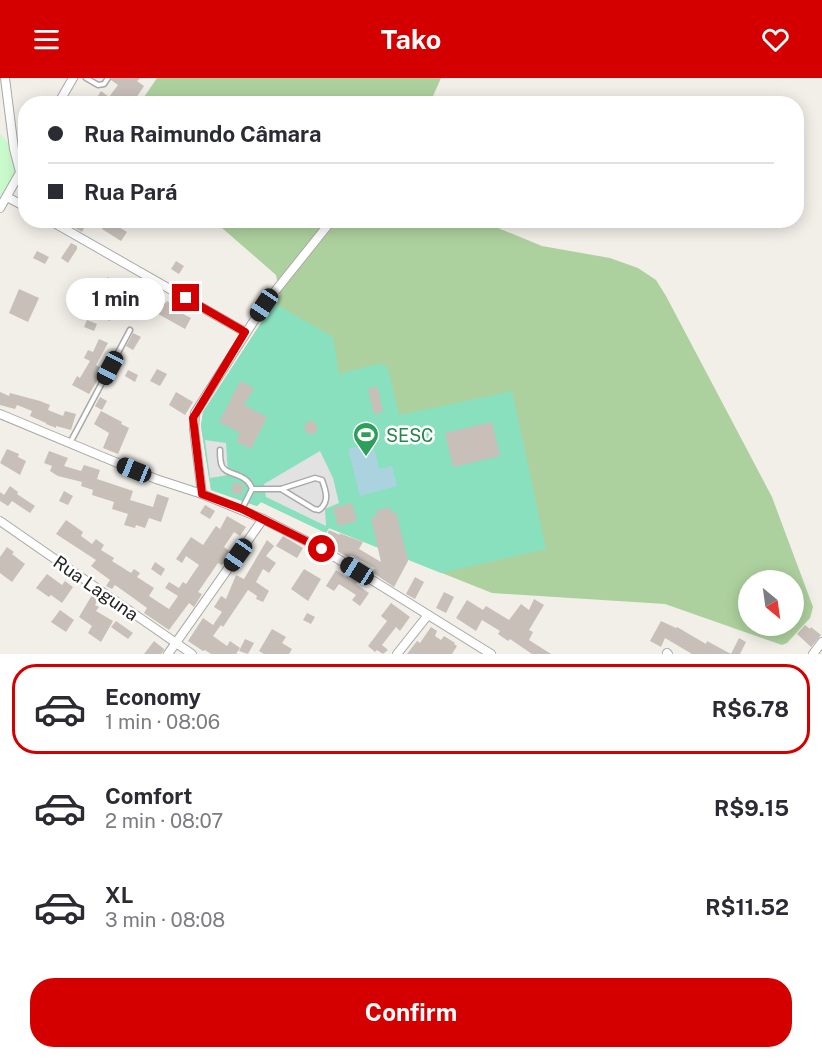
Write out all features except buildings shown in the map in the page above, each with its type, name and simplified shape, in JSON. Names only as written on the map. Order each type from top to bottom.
[{"type":"street","points":[[5,78],[18,164]]},
{"type":"street","points":[[63,96],[73,78]]},
{"type":"street","points":[[0,208],[18,176]]},
{"type":"street","points":[[7,196],[18,202]]},
{"type":"street","points":[[63,228],[245,332]]},
{"type":"street","points":[[202,494],[193,418],[245,332],[281,282],[326,228]]},
{"type":"street","points":[[0,414],[156,479],[202,494],[263,519],[322,549],[491,654]]},
{"type":"street","points":[[168,654],[263,519]]},
{"type":"street","name":"Rua Laguna","points":[[0,521],[192,654]]},
{"type":"street","points":[[397,654],[428,615]]},
{"type":"street","points":[[815,653],[822,642]]},
{"type":"lane","points":[[86,78],[98,85],[104,84],[108,78]]},
{"type":"lane","points":[[69,443],[130,330]]},
{"type":"lane","points":[[220,450],[222,466],[225,470],[245,478],[252,489]]},
{"type":"lane","points":[[252,489],[281,489],[320,478],[324,483],[327,501],[321,509],[317,510],[281,489]]},
{"type":"lane","points":[[242,509],[252,489]]},
{"type":"green space","points":[[157,78],[441,78],[433,96],[145,96]]},
{"type":"green space","points":[[0,134],[10,145],[17,171],[0,203]]},
{"type":"green space","points":[[222,228],[498,228],[542,246],[610,258],[638,268],[656,280],[772,497],[799,570],[738,570],[738,630],[665,604],[492,593],[329,528],[326,533],[261,502],[257,506],[211,490],[201,426],[203,412],[280,294],[276,275]]},
{"type":"green space","name":"SESC","points":[[274,303],[333,337],[339,374],[377,364],[385,365],[389,372],[399,415],[512,391],[546,549],[441,573],[329,528],[326,533],[261,502],[257,506],[211,490],[201,426],[203,412]]},
{"type":"green space","points":[[804,583],[813,607],[810,618],[804,625]]},
{"type":"green space","points":[[756,636],[793,636],[782,645]]},
{"type":"shaded area","points":[[205,440],[226,443],[228,475],[210,478]]},
{"type":"shaded area","points":[[320,451],[333,478],[339,503],[325,509],[326,526],[266,497],[264,484]]},
{"type":"water","points":[[373,443],[379,469],[392,466],[397,486],[360,496],[348,449]]},
{"type":"place","name":"SESC","points":[[366,458]]},
{"type":"route","points":[[186,298],[245,332],[193,418],[202,494],[242,509],[322,549]]}]
